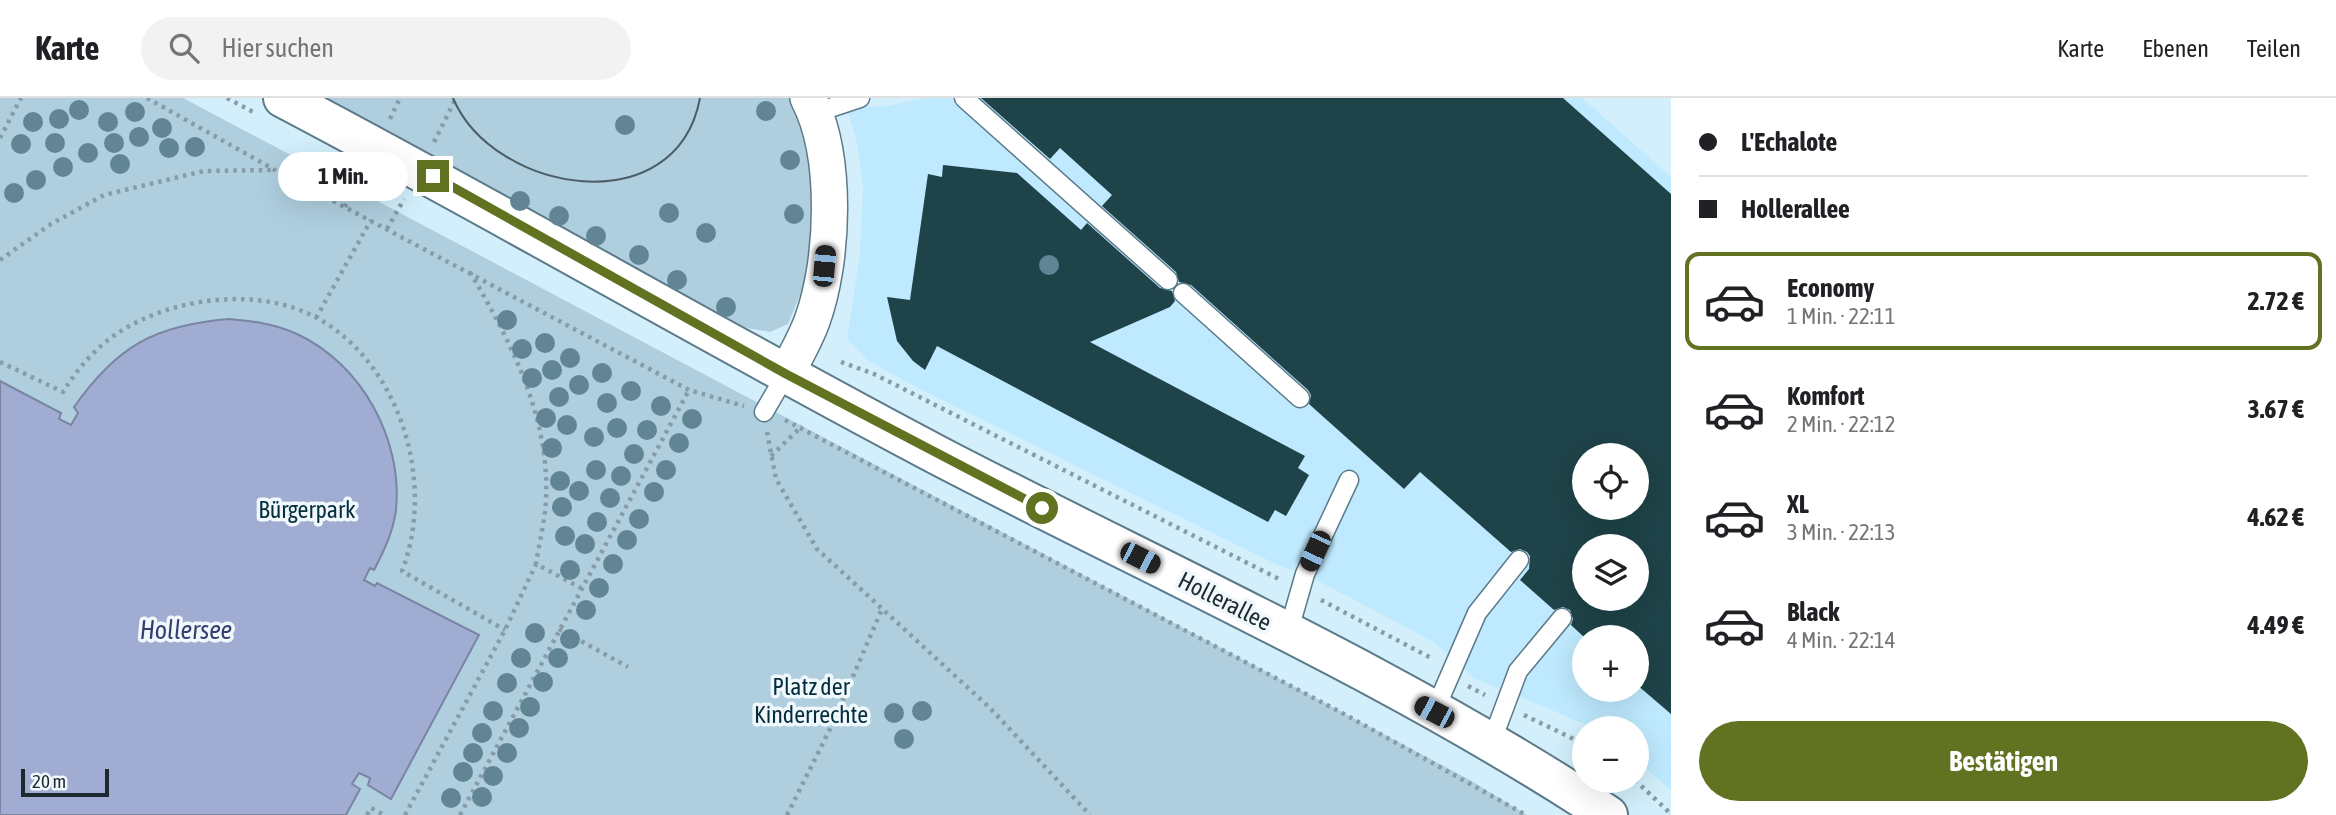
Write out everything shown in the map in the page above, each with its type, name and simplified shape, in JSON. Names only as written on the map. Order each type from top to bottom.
[{"type":"main road","name":"Hollerallee","points":[[283,98],[433,176],[786,374],[1288,633],[1434,712],[1491,743],[1608,815]]},
{"type":"street","points":[[786,374],[813,318],[824,266],[829,208],[825,148],[811,105]]},
{"type":"lane","points":[[811,105],[860,98]]},
{"type":"lane","points":[[964,98],[1168,280]]},
{"type":"lane","points":[[1183,293],[1300,398]]},
{"type":"lane","points":[[764,412],[786,374]]},
{"type":"lane","points":[[1288,633],[1300,589],[1349,480]]},
{"type":"lane","points":[[1434,712],[1477,613],[1519,560]]},
{"type":"lane","points":[[1491,743],[1518,671],[1562,618]]},
{"type":"path","points":[[0,138],[21,98]]},
{"type":"path","points":[[147,98],[275,170],[689,390],[764,412],[801,428],[1346,715],[1526,815]]},
{"type":"path","points":[[0,260],[51,224],[104,195],[204,171],[275,170]]},
{"type":"path","points":[[345,207],[364,171]]},
{"type":"path","points":[[387,229],[406,194]]},
{"type":"path","points":[[316,318],[370,220]]},
{"type":"path","points":[[405,815],[505,630],[536,564],[546,502],[545,466],[536,414],[521,367],[470,272]]},
{"type":"path","points":[[0,362],[63,392],[78,369],[107,341],[142,319],[181,306],[262,300],[316,318],[348,341],[370,367],[392,398],[404,427],[414,488],[409,552],[402,571],[505,630]]},
{"type":"path","points":[[834,360],[874,374],[1420,650],[1470,687],[1572,738]]},
{"type":"path","points":[[460,815],[689,390]]},
{"type":"path","points":[[764,412],[775,479],[817,549],[990,708],[1090,815]]},
{"type":"path","points":[[771,456],[801,428]]},
{"type":"path","points":[[536,564],[581,588]]},
{"type":"path","points":[[787,815],[832,725],[882,608]]},
{"type":"path","points":[[559,629],[628,667]]},
{"type":"path","points":[[1649,793],[1671,814]]},
{"type":"path","points":[[367,815],[371,808],[384,815]]},
{"type":"shaded area","points":[[923,98],[1582,98],[1671,177],[1671,790],[1649,771],[1649,716],[1572,716],[1572,718],[1474,678],[1432,641],[1305,574],[1280,566],[918,388],[869,361],[847,339],[860,254],[863,187],[857,143],[847,108],[888,106]]},
{"type":"green space","name":"Bürgerpark","points":[[0,98],[183,98],[1470,780],[1527,815],[0,815]]},
{"type":"green space","points":[[322,98],[795,98],[817,168],[814,236],[805,283],[788,324],[770,332],[747,328]]},
{"type":"water","name":"Hollersee","points":[[229,319],[264,324],[297,334],[320,347],[341,364],[359,384],[385,431],[393,457],[396,484],[396,510],[390,534],[374,570],[370,568],[364,580],[375,586],[377,583],[479,635],[391,799],[368,785],[370,778],[359,773],[352,784],[360,789],[346,815],[0,815],[0,381],[61,413],[59,419],[71,425],[78,413],[74,407],[106,368],[122,354],[159,333],[203,322]]},
{"type":"building","points":[[981,98],[1563,98],[1671,194],[1671,714],[1649,695],[1649,625],[1572,626],[1570,610],[1563,607],[1554,610],[1520,580],[1529,569],[1530,556],[1527,552],[1520,549],[1511,552],[1420,472],[1404,489],[1309,404],[1311,395],[1308,390],[1191,285],[1179,282],[1176,272],[1102,206],[1112,195],[1060,148],[1050,159]]},
{"type":"building","points":[[943,165],[1017,173],[1081,230],[1087,223],[1160,288],[1172,291],[1175,301],[1170,307],[1090,342],[1305,456],[1298,468],[1309,475],[1286,516],[1275,510],[1268,522],[937,346],[925,370],[913,361],[897,341],[887,297],[910,300],[928,174],[942,177]]},
{"type":"tram line","points":[[453,98],[474,130],[505,156],[542,173],[582,181],[622,179],[657,165],[684,138],[700,98]]},
{"type":"route","points":[[433,176],[786,374],[1042,508]]},
{"type":"park label","name":"Platz der Kinderrechte","points":[[811,700]]}]
